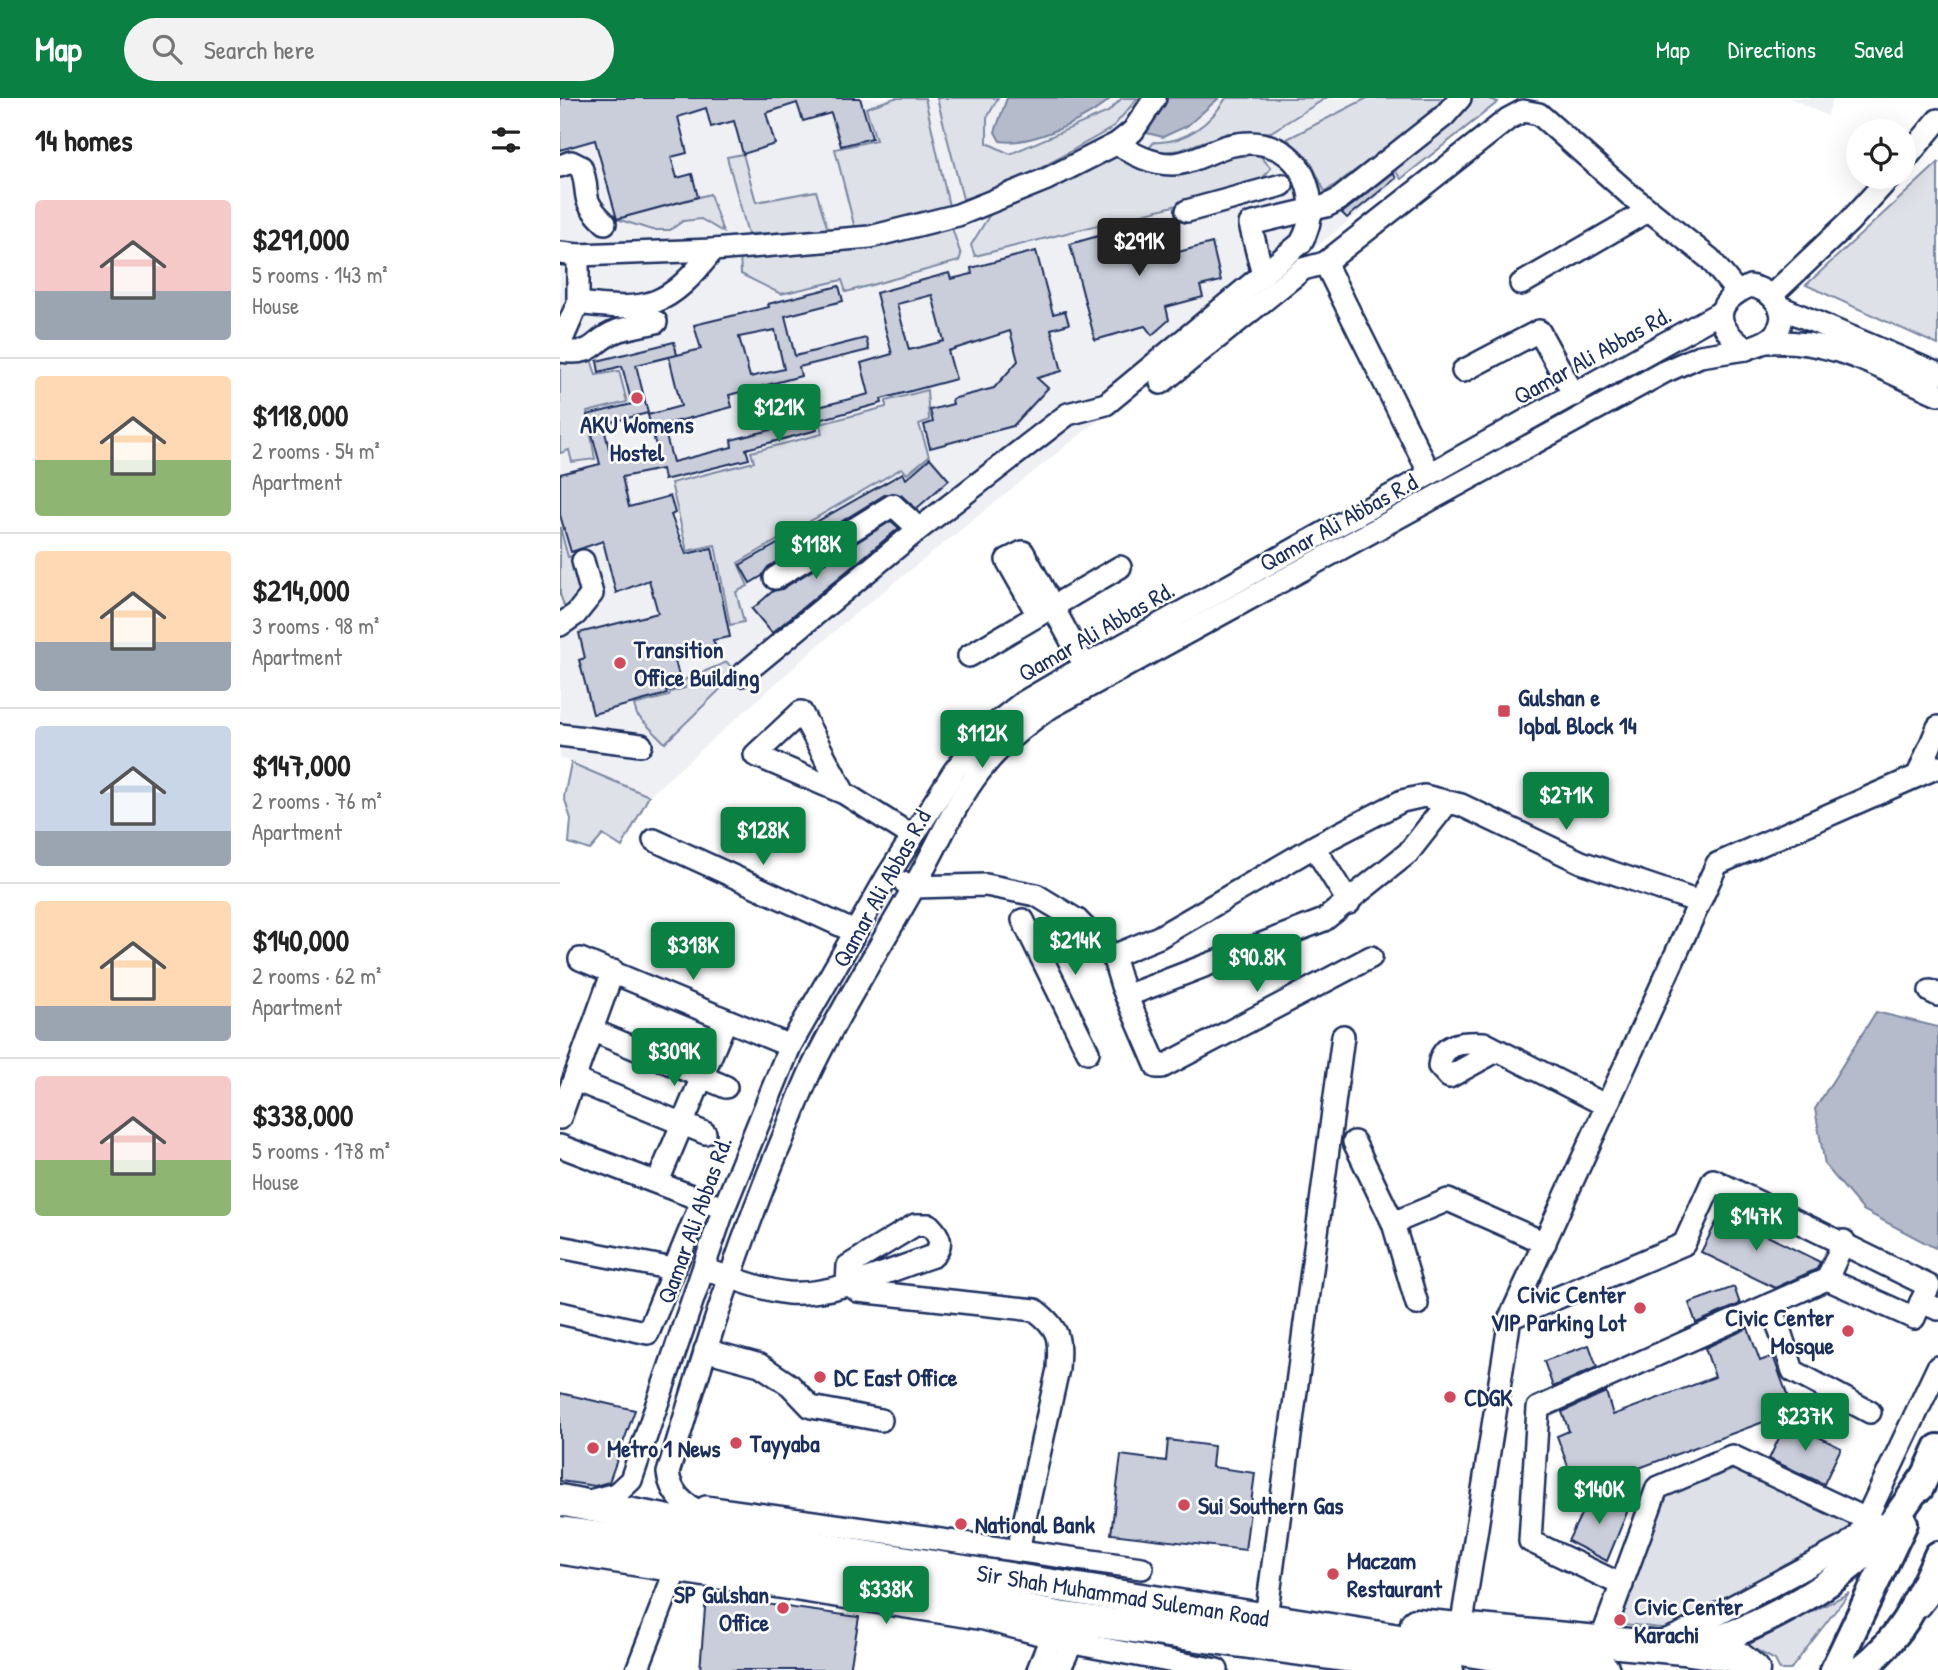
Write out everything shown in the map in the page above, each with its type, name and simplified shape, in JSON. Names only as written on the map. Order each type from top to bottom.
[{"type":"highway","name":"Sir Shah Muhammad Suleman Road","points":[[570,1502],[1448,1670]]},
{"type":"highway","name":"Sir Shah Muhammad Suleman Road","points":[[560,1532],[733,1557],[1066,1629],[1151,1613],[1486,1654],[1602,1656]]},
{"type":"highway","points":[[1917,1602],[1938,1576]]},
{"type":"highway","points":[[1151,1613],[1267,1610],[1461,1629],[1602,1656],[1651,1646],[1683,1648],[1738,1657],[1754,1670]]},
{"type":"highway","points":[[1151,1613],[1233,1653],[1342,1670]]},
{"type":"main road","points":[[1683,1648],[1742,1631],[1825,1583],[1862,1556],[1877,1524],[1933,1460]]},
{"type":"main road","points":[[1834,1670],[1933,1460]]},
{"type":"main road","points":[[1882,1670],[1938,1555]]},
{"type":"main road","points":[[1860,1670],[1895,1640]]},
{"type":"street","points":[[560,344],[578,303],[569,254],[713,250],[870,237],[958,215],[1026,189],[1118,143],[1133,131],[1155,98]]},
{"type":"street","points":[[1263,275],[1250,224],[1308,215],[1338,200],[1444,116],[1460,98]]},
{"type":"street","points":[[1161,383],[1303,268],[1328,260],[1515,106],[1539,114],[1710,259],[1737,292]]},
{"type":"street","points":[[1916,149],[1934,131]]},
{"type":"street","points":[[742,675],[919,529],[1068,414],[1106,404],[1301,243],[1308,215],[1309,189],[1297,165],[1282,149],[1253,143],[1229,145],[1175,164],[1157,163],[1129,152],[1118,143]]},
{"type":"street","points":[[1268,145],[1282,185],[1308,215],[1430,474]]},
{"type":"street","points":[[560,166],[571,162],[581,167],[585,178],[584,194],[591,209],[604,223]]},
{"type":"street","points":[[1186,211],[1282,185]]},
{"type":"street","points":[[1776,301],[1878,189]]},
{"type":"street","points":[[1521,284],[1649,210]]},
{"type":"street","points":[[578,303],[623,309],[658,301],[691,278],[713,250]]},
{"type":"street","points":[[1776,301],[1782,321],[1776,333],[1756,346],[1729,336],[1723,325],[1721,312],[1727,299],[1750,286],[1763,288],[1776,301],[1938,374]]},
{"type":"street","name":"Qamar Ali Abbas Rd.","points":[[570,1502],[616,1494],[631,1480],[724,1208],[790,1046],[912,836],[955,770],[990,728],[1022,703],[1090,675],[1430,474],[1721,312]]},
{"type":"street","points":[[560,351],[575,353],[590,350],[619,330],[656,323]]},
{"type":"street","points":[[1463,371],[1539,331],[1574,395]]},
{"type":"street","name":"Qamar Ali Abbas R.d","points":[[686,1505],[671,1490],[668,1473],[749,1217],[815,1060],[915,887],[961,795],[982,765],[1018,729],[1090,675],[1664,372],[1700,356],[1795,341],[1831,346],[1938,394]]},
{"type":"street","points":[[775,578],[893,505],[919,529]]},
{"type":"street","points":[[560,625],[576,614],[592,594],[583,561]]},
{"type":"street","points":[[969,656],[1120,567]]},
{"type":"street","points":[[1045,611],[1090,675]]},
{"type":"street","points":[[1917,775],[1938,727]]},
{"type":"street","points":[[560,735],[641,745]]},
{"type":"street","points":[[1461,1629],[1510,1318],[1717,864],[1938,767]]},
{"type":"street","points":[[844,793],[912,836]]},
{"type":"street","points":[[1113,956],[1159,937],[1317,845],[1402,801],[1424,796],[1461,806],[1581,862],[1699,902]]},
{"type":"street","points":[[1126,996],[1324,920],[1349,903],[1408,853],[1448,802]]},
{"type":"street","points":[[654,840],[855,932]]},
{"type":"street","points":[[1321,858],[1349,903]]},
{"type":"street","points":[[887,877],[915,887],[986,885],[1036,895],[1077,920],[1113,956],[1153,1062],[1162,1067],[1371,957]]},
{"type":"street","points":[[1023,920],[1088,1052]]},
{"type":"street","points":[[1035,943],[1077,920]]},
{"type":"street","points":[[580,959],[790,1046]]},
{"type":"street","points":[[560,1118],[594,1031],[613,971]]},
{"type":"street","points":[[662,1172],[726,1020]]},
{"type":"street","points":[[594,1031],[726,1087]]},
{"type":"street","points":[[1267,1610],[1343,1036]]},
{"type":"street","points":[[1498,1051],[1607,1106]]},
{"type":"street","points":[[575,1080],[705,1133]]},
{"type":"street","points":[[1354,1142],[1393,1223],[1418,1304]]},
{"type":"street","points":[[560,1146],[724,1208]]},
{"type":"street","points":[[1510,1318],[1684,1244],[1713,1180],[1844,1241],[1929,1286],[1930,1305],[1914,1318],[1826,1279]]},
{"type":"street","points":[[1393,1223],[1448,1200],[1545,1243]]},
{"type":"street","points":[[560,1313],[648,1333],[702,1201]]},
{"type":"street","points":[[1622,1585],[1530,1541],[1538,1408],[1826,1279],[1844,1241]]},
{"type":"street","points":[[560,1247],[673,1269]]},
{"type":"street","points":[[703,1270],[785,1293],[814,1293],[847,1283],[858,1291],[1035,1310],[1051,1322],[1059,1340],[1058,1368],[1018,1550]]},
{"type":"street","points":[[1772,1304],[1793,1371],[1870,1412]]},
{"type":"street","points":[[705,1350],[760,1365],[790,1385],[811,1407],[881,1420]]},
{"type":"street","points":[[1651,1646],[1681,1634],[1847,1545],[1859,1534],[1877,1524],[1938,1367]]},
{"type":"street","points":[[1602,1656],[1622,1585],[1657,1488],[1732,1456],[1877,1524]]},
{"type":"street","points":[[686,1505],[1142,1568]]},
{"type":"street","points":[[686,1505],[757,1538]]},
{"type":"street","points":[[560,1553],[984,1619],[1066,1629],[1217,1670]]},
{"type":"street","points":[[637,1670],[675,1572]]},
{"type":"street","points":[[1038,1670],[1066,1629]]},
{"type":"street","points":[[1059,1670],[1066,1629]]},
{"type":"shaded area","points":[[560,98],[1500,98],[845,622],[649,796],[560,758]]},
{"type":"shaded area","points":[[895,98],[925,98],[949,206],[855,229],[835,149],[876,140],[866,108]]},
{"type":"shaded area","points":[[937,98],[998,98],[987,118],[987,143],[1010,154],[1108,112],[1122,98],[1138,98],[1112,128],[1010,185],[963,199]]},
{"type":"shaded area","points":[[1226,98],[1326,98],[1271,132],[1228,133],[1180,150],[1162,152],[1148,149],[1154,142],[1176,139],[1196,130],[1213,116]]},
{"type":"shaded area","points":[[1367,98],[1448,98],[1437,112],[1325,192],[1310,160],[1287,139]]},
{"type":"shaded area","points":[[1466,98],[1487,98],[1498,102],[1401,179],[1392,166]]},
{"type":"shaded area","points":[[1790,98],[1833,98],[1827,116]]},
{"type":"shaded area","points":[[1242,152],[1258,153],[1271,168],[1257,185],[975,256],[971,245],[992,211],[1084,172],[1113,153],[1150,171],[1176,173]]},
{"type":"shaded area","points":[[743,154],[756,202],[816,191],[828,230],[748,234],[727,157]]},
{"type":"shaded area","points":[[1938,163],[1938,345],[1806,285],[1910,189],[1916,189],[1916,183]]},
{"type":"shaded area","points":[[710,194],[723,232],[701,219],[683,221],[670,230],[652,230],[617,219]]},
{"type":"shaded area","points":[[952,228],[961,255],[959,261],[846,292],[842,280],[781,294],[741,274],[740,254],[904,239]]},
{"type":"shaded area","points":[[591,359],[596,375],[619,371],[627,402],[587,412],[595,459],[572,462],[569,450],[560,453],[560,363]]},
{"type":"shaded area","points":[[927,390],[929,420],[919,424],[929,456],[907,474],[902,468],[738,563],[748,586],[736,592],[744,622],[730,625],[715,545],[687,551],[671,483],[754,462],[751,452],[822,434],[820,424],[886,407],[886,401]]},
{"type":"shaded area","points":[[560,527],[568,557],[576,555],[586,594],[567,614],[560,594]]},
{"type":"shaded area","points":[[727,662],[736,674],[665,743],[637,715],[634,705],[669,696],[670,692],[685,688],[684,680]]},
{"type":"shaded area","points":[[571,763],[649,796],[622,847],[603,835],[590,850],[569,843],[571,819],[564,797]]},
{"type":"shaded area","points":[[1740,1467],[1850,1517],[1855,1536],[1670,1629],[1606,1622],[1665,1497]]},
{"type":"shaded area","points":[[1849,1593],[1790,1670],[1780,1670],[1775,1660],[1747,1645]]},
{"type":"water","points":[[1007,98],[1111,98],[1089,114],[1059,129],[1027,139],[1000,141],[995,132]]},
{"type":"water","points":[[1163,98],[1219,98],[1187,126],[1163,137],[1147,133]]},
{"type":"water","points":[[1876,1012],[1938,1027],[1938,1242],[1935,1248],[1863,1210],[1825,1165],[1815,1109]]},
{"type":"building","points":[[560,98],[860,98],[872,138],[841,146],[831,113],[803,121],[797,103],[766,113],[775,144],[743,154],[734,121],[711,127],[706,108],[678,117],[687,153],[671,157],[677,178],[692,174],[698,197],[617,219],[595,140],[560,150]]},
{"type":"building","points":[[1393,173],[1396,178],[1347,218],[1342,213]]},
{"type":"building","points":[[1162,218],[1171,254],[1212,243],[1221,281],[1200,286],[1203,297],[1166,307],[1169,320],[1152,335],[1145,326],[1095,340],[1070,244]]},
{"type":"building","points":[[1036,251],[1053,314],[1065,311],[1069,324],[1051,329],[1062,371],[1037,378],[1048,388],[1013,426],[930,448],[924,425],[933,422],[930,410],[953,404],[952,399],[994,388],[1018,361],[1010,331],[948,351],[956,379],[881,399],[882,403],[815,421],[817,430],[746,449],[749,459],[664,480],[662,469],[622,477],[629,507],[670,496],[675,513],[671,515],[686,554],[712,548],[730,637],[713,640],[717,650],[675,661],[682,687],[666,691],[667,694],[593,714],[579,660],[585,658],[579,633],[658,613],[649,580],[616,593],[603,541],[571,552],[560,515],[560,474],[600,464],[587,415],[632,404],[622,366],[599,372],[597,361],[674,342],[677,355],[701,349],[694,325],[839,286],[843,301],[785,316],[795,356],[866,338],[869,350],[799,367],[801,376],[729,395],[732,407],[663,425],[673,462],[732,447],[731,440],[802,422],[799,412],[869,394],[861,363],[892,354],[876,293],[949,273],[951,279],[972,274],[971,268]],"holes":[[[932,295],[944,341],[909,350],[897,304]],[[775,330],[784,369],[750,377],[739,337]],[[677,355],[669,357],[681,406],[648,415],[657,450],[612,461],[603,424],[648,413],[636,365]]]},
{"type":"building","points":[[930,458],[949,480],[916,509],[901,495],[886,494],[768,567],[762,576],[750,583],[740,565],[903,473],[906,479]]},
{"type":"building","points":[[891,521],[899,528],[772,633],[752,609],[773,591],[782,589]]},
{"type":"building","points":[[1721,1213],[1820,1262],[1817,1269],[1775,1288],[1701,1252]]},
{"type":"building","points":[[1734,1287],[1740,1304],[1696,1323],[1689,1303]]},
{"type":"building","points":[[1748,1328],[1760,1361],[1773,1356],[1793,1411],[1577,1491],[1557,1436],[1569,1431],[1562,1412],[1606,1392],[1613,1415],[1715,1377],[1705,1348]]},
{"type":"building","points":[[1589,1345],[1597,1367],[1553,1387],[1544,1361]]},
{"type":"building","points":[[560,1393],[635,1410],[609,1482],[595,1486],[560,1481]]},
{"type":"building","points":[[1787,1421],[1841,1448],[1824,1484],[1769,1459]]},
{"type":"building","points":[[1168,1440],[1214,1446],[1212,1467],[1255,1473],[1245,1550],[1111,1534],[1121,1455],[1166,1461]]},
{"type":"building","points":[[1592,1492],[1628,1510],[1607,1561],[1568,1541]]},
{"type":"building","points":[[706,1596],[859,1617],[850,1670],[700,1670]]},
{"type":"place","name":"AKU Womens Hostel","points":[[637,398]]},
{"type":"place","name":"Transition Office Building","points":[[620,663]]},
{"type":"place","name":"Gulshan e Iqbal Block 14","points":[[1504,711]]},
{"type":"place","name":"Civic Center VIP Parking Lot","points":[[1640,1308]]},
{"type":"place","name":"Civic Center Mosque","points":[[1848,1331]]},
{"type":"place","name":"DC East Office","points":[[820,1377]]},
{"type":"place","name":"CDGK","points":[[1450,1397]]},
{"type":"place","name":"Tayyaba","points":[[736,1443]]},
{"type":"place","name":"Metro 1 News","points":[[593,1448]]},
{"type":"place","name":"Sui Southern Gas","points":[[1184,1505]]},
{"type":"place","name":"National Bank","points":[[961,1524]]},
{"type":"place","name":"Maczam Restaurant","points":[[1333,1574]]},
{"type":"place","name":"SP Gulshan Office","points":[[783,1608]]},
{"type":"place","name":"Civic Center Karachi","points":[[1620,1620]]}]
